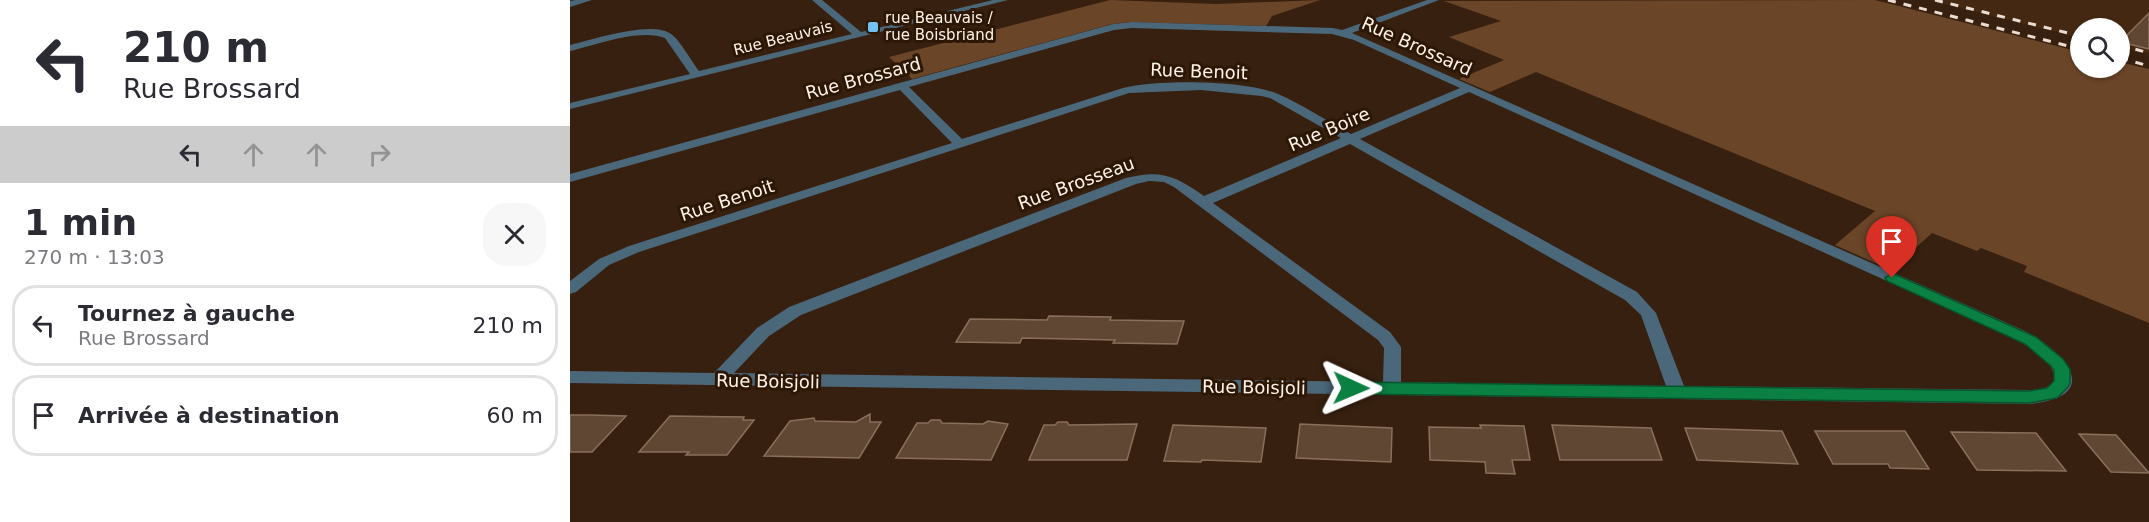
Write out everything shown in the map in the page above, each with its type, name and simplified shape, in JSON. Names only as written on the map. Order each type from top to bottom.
[{"type":"street","points":[[572,2],[588,0]]},
{"type":"street","points":[[816,0],[859,35]]},
{"type":"street","points":[[1344,33],[1435,0]]},
{"type":"street","name":"Rue Beauvais","points":[[570,106],[998,1]]},
{"type":"street","name":"Rue Brossard","points":[[570,178],[1119,26],[1344,33],[2012,331],[2042,348],[2062,369]]},
{"type":"street","points":[[570,48],[642,33],[662,33],[668,36],[696,75]]},
{"type":"street","points":[[902,86],[960,144]]},
{"type":"street","name":"Rue Benoit","points":[[570,289],[604,262],[628,251],[1127,90],[1146,87],[1261,92],[1274,96],[1638,301],[1648,313],[1677,391]]},
{"type":"street","name":"Rue Boire","points":[[1203,202],[1469,88]]},
{"type":"street","name":"Rue Brosseau","points":[[718,380],[760,333],[786,315],[1131,181],[1148,177],[1169,179],[1384,336],[1393,347],[1392,389]]},
{"type":"street","name":"Rue Boisjoli","points":[[570,377],[2043,396],[2058,389],[2062,383],[2062,369]]},
{"type":"shaded area","points":[[1110,0],[1216,4],[1320,0],[1272,16],[1266,26],[1130,22],[1112,24],[912,79],[889,57]]},
{"type":"shaded area","points":[[1875,0],[2070,49],[2070,78],[2130,78],[2130,64],[2149,69],[2149,323],[2024,272],[2027,266],[1981,248],[1977,251],[1932,233],[1891,270],[1835,245],[1875,211],[1536,72],[1490,92],[1459,79],[1504,60],[1449,37],[1501,21],[1444,1]]},
{"type":"shaded area","points":[[1929,0],[2149,0],[2149,54],[2130,49],[2130,18],[2070,18],[2070,35]]},
{"type":"building","points":[[2149,13],[2149,49],[2130,44],[2130,32]]},
{"type":"building","points":[[1049,316],[1184,321],[1177,344],[1022,338],[1020,343],[956,342],[970,319],[1047,320]]},
{"type":"building","points":[[870,414],[870,422],[881,422],[859,458],[764,456],[790,421],[814,418],[815,421],[856,422]]},
{"type":"building","points":[[570,415],[626,416],[592,452],[570,452]]},
{"type":"building","points":[[670,416],[744,417],[743,420],[754,420],[727,455],[639,452]]},
{"type":"building","points":[[931,420],[940,420],[942,423],[983,424],[988,421],[1008,424],[991,460],[896,458],[917,423],[928,423]]},
{"type":"building","points":[[1058,422],[1067,422],[1069,425],[1137,424],[1127,460],[1029,460],[1044,425],[1055,425]]},
{"type":"building","points":[[1300,424],[1392,428],[1391,462],[1296,458]]},
{"type":"building","points":[[1173,425],[1266,428],[1261,462],[1164,461]]},
{"type":"building","points":[[1480,425],[1524,426],[1530,460],[1512,460],[1515,474],[1486,473],[1485,462],[1430,460],[1429,427],[1481,428]]},
{"type":"building","points":[[1552,425],[1651,428],[1662,460],[1560,460]]},
{"type":"building","points":[[1685,428],[1782,431],[1798,464],[1697,460]]},
{"type":"building","points":[[1815,431],[1905,431],[1929,469],[1890,468],[1888,464],[1833,464]]},
{"type":"building","points":[[1951,432],[2036,433],[2066,471],[1977,470]]},
{"type":"building","points":[[2079,434],[2116,435],[2149,473],[2111,472]]},
{"type":"railway","points":[[1888,0],[2070,46]]},
{"type":"railway","points":[[1935,0],[2070,34]]},
{"type":"railway","points":[[2130,48],[2149,53]]},
{"type":"railway","points":[[2130,61],[2149,66]]},
{"type":"place","name":"rue Beauvais / rue Boisbriand","points":[[873,27]]},
{"type":"route","points":[[1351,388],[2029,397],[2051,394],[2062,383],[2062,369],[2051,355],[2031,340],[1892,278]]}]
